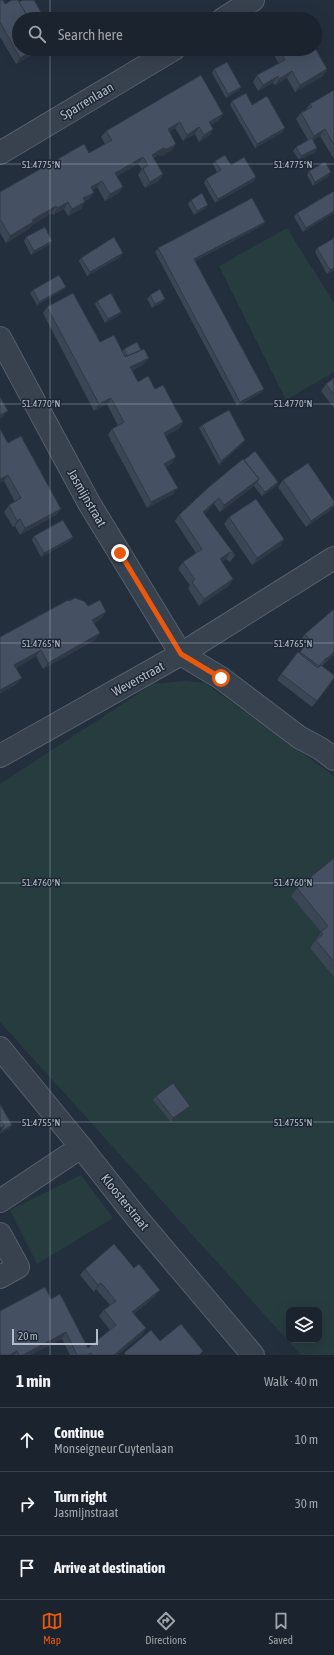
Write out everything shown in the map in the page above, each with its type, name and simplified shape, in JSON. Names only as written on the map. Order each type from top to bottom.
[{"type":"street","points":[[234,12],[253,0]]},
{"type":"street","name":"Sparrenlaan","points":[[0,153],[162,56]]},
{"type":"street","name":"Jasmijnstraat","points":[[0,338],[89,503],[181,654]]},
{"type":"street","name":"Weverstraat","points":[[0,756],[181,654],[334,558]]},
{"type":"street","points":[[181,654],[221,678],[299,737],[321,749],[334,759]]},
{"type":"street","name":"Kloosterstraat","points":[[0,1048],[137,1218],[253,1355]]},
{"type":"street","points":[[0,1201],[81,1147]]},
{"type":"street","points":[[0,1234],[18,1267],[0,1277]]},
{"type":"green space","points":[[287,228],[334,303],[334,372],[286,400],[219,266]]},
{"type":"green space","points":[[185,681],[205,683],[334,776],[334,1355],[301,1355],[290,1343],[322,1343],[322,1307],[286,1307],[286,1338],[0,1022],[0,784],[153,684]]},
{"type":"green space","points":[[81,1175],[113,1218],[37,1264],[10,1210]]},
{"type":"building","points":[[0,0],[3,0],[5,4],[12,0],[18,0],[25,12],[12,12],[12,44],[0,22]]},
{"type":"building","points":[[24,0],[34,0],[41,12],[25,12],[19,2]]},
{"type":"building","points":[[283,56],[320,56],[327,69],[300,85],[292,71],[279,79],[278,76],[263,85],[257,75],[285,60]]},
{"type":"building","points":[[227,62],[241,87],[228,94],[214,69]]},
{"type":"building","points":[[201,75],[223,114],[209,122],[213,129],[204,135],[199,127],[187,135],[180,122],[168,129],[176,144],[167,149],[163,148],[152,155],[163,174],[150,182],[143,169],[148,165],[143,157],[115,173],[123,187],[110,194],[102,181],[91,187],[94,193],[83,198],[85,202],[72,209],[68,202],[57,208],[56,206],[32,220],[33,222],[10,236],[0,219],[0,192],[84,144],[89,153],[112,140],[106,131]]},
{"type":"building","points":[[334,90],[334,145],[325,129],[314,136],[301,113],[312,107],[310,104]]},
{"type":"building","points":[[246,93],[252,105],[267,96],[285,128],[257,144],[232,101]]},
{"type":"building","points":[[312,138],[317,148],[301,156],[296,147]]},
{"type":"building","points":[[225,155],[231,165],[244,157],[256,177],[218,199],[206,179],[221,170],[215,161]]},
{"type":"building","points":[[325,162],[331,172],[315,182],[309,171]]},
{"type":"building","points":[[334,191],[334,211],[306,228],[297,213]]},
{"type":"building","points":[[202,193],[208,205],[197,211],[191,200]]},
{"type":"building","points":[[252,198],[265,222],[194,259],[264,389],[240,402],[158,248]]},
{"type":"building","points":[[45,227],[52,241],[34,251],[26,237]]},
{"type":"building","points":[[114,237],[123,253],[90,272],[81,258]]},
{"type":"building","points":[[334,238],[334,268],[330,270],[317,248]]},
{"type":"building","points":[[59,275],[66,287],[39,302],[33,290]]},
{"type":"building","points":[[160,289],[165,299],[155,304],[150,295]]},
{"type":"building","points":[[73,293],[100,342],[114,335],[125,357],[144,349],[149,358],[130,367],[138,382],[148,376],[155,389],[163,385],[183,422],[164,433],[176,457],[164,464],[178,488],[151,502],[112,429],[124,422],[111,398],[99,404],[47,307]]},
{"type":"building","points":[[111,293],[121,312],[108,319],[97,301]]},
{"type":"building","points":[[137,342],[141,350],[127,356],[124,349]]},
{"type":"building","points":[[334,378],[334,395],[326,384]]},
{"type":"building","points":[[0,397],[8,411],[0,415]]},
{"type":"building","points":[[229,410],[245,440],[221,461],[202,425]]},
{"type":"building","points":[[0,429],[8,443],[21,436],[61,509],[25,528],[20,519],[17,521],[9,505],[21,498],[8,475],[0,479]]},
{"type":"building","points":[[255,451],[278,482],[265,492],[257,482],[259,479],[244,460]]},
{"type":"building","points":[[243,459],[259,479],[224,505],[219,498],[203,512],[235,555],[230,552],[220,559],[233,579],[204,599],[192,582],[195,580],[183,562],[202,549],[179,515],[210,486]]},
{"type":"building","points":[[308,463],[334,501],[334,505],[311,521],[283,480]]},
{"type":"building","points":[[256,499],[284,539],[257,558],[229,517]]},
{"type":"building","points":[[63,520],[73,537],[44,553],[34,536]]},
{"type":"building","points":[[75,598],[84,601],[88,606],[100,600],[106,612],[92,620],[100,633],[48,663],[41,650],[14,665],[22,678],[0,690],[0,637],[68,600],[69,601]]},
{"type":"building","points":[[334,609],[334,652],[319,666],[300,652],[310,640],[305,634]]},
{"type":"building","points":[[298,652],[318,668],[321,665],[334,675],[334,678],[317,701],[281,674]]},
{"type":"building","points":[[334,858],[334,962],[316,940],[323,934],[321,932],[328,926],[297,888]]},
{"type":"building","points":[[173,1083],[190,1106],[173,1118],[156,1096]]},
{"type":"building","points":[[0,1104],[12,1125],[0,1132],[4,1126],[0,1120]]},
{"type":"building","points":[[0,1120],[4,1126],[0,1128]]},
{"type":"building","points":[[114,1244],[134,1268],[139,1264],[160,1290],[132,1312],[146,1328],[114,1355],[92,1355],[91,1353],[87,1355],[77,1355],[66,1332],[23,1355],[19,1355],[17,1351],[10,1355],[0,1355],[0,1311],[45,1287],[51,1299],[60,1294],[88,1348],[116,1325],[104,1310],[116,1301],[101,1283],[98,1285],[85,1269]]},
{"type":"building","points":[[181,1324],[203,1351],[199,1355],[126,1355],[124,1353],[151,1330],[160,1341]]},
{"type":"route","points":[[120,553],[181,654],[221,678]]}]
